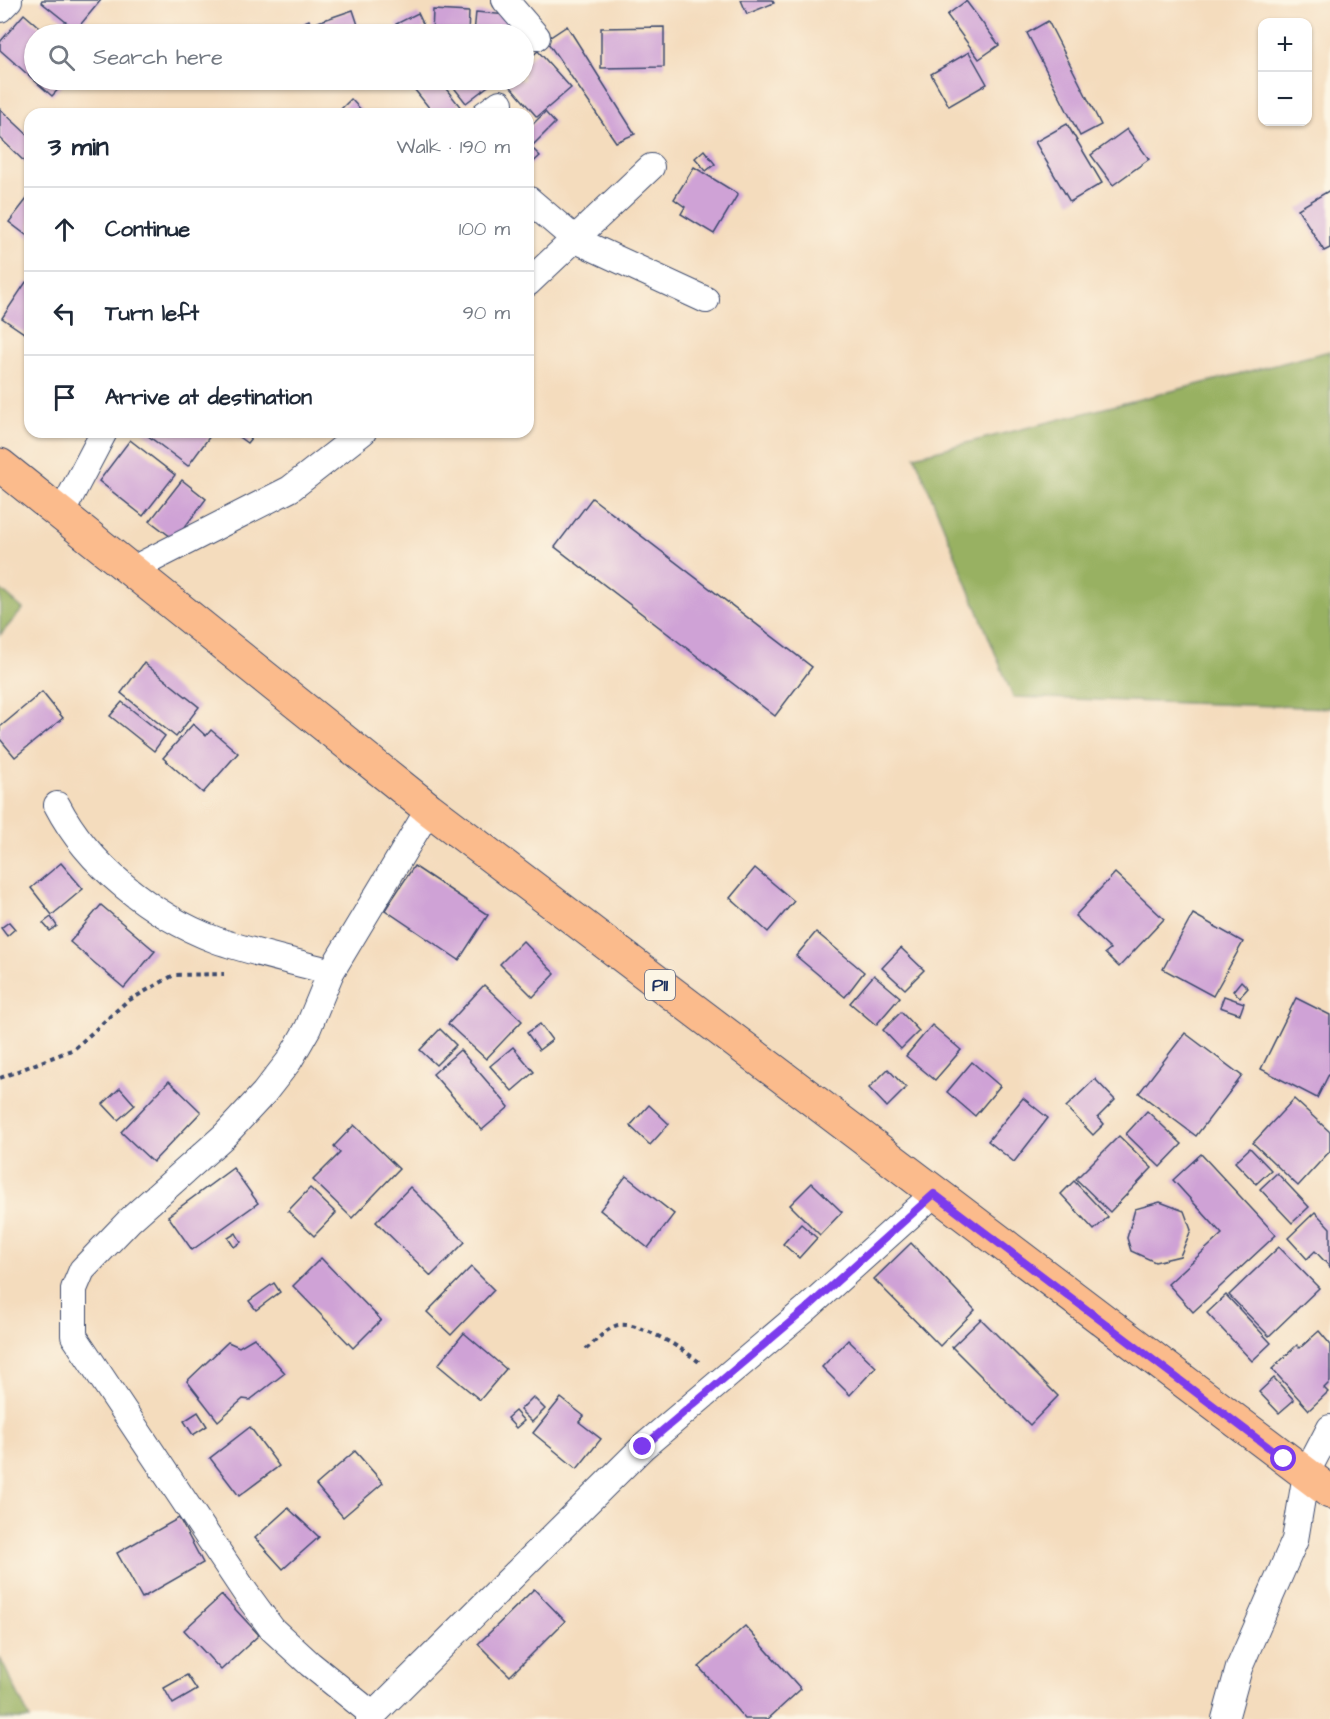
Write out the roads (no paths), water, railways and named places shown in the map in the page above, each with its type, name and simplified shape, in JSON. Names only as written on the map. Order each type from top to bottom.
[{"type":"main road","name":"P11","points":[[0,465],[429,809],[1318,1483]]},
{"type":"street","points":[[0,9],[9,0]]},
{"type":"street","points":[[505,0],[526,24]]},
{"type":"street","points":[[534,34],[537,37]]},
{"type":"street","points":[[534,278],[651,167]]},
{"type":"street","points":[[534,204],[576,240],[706,300]]},
{"type":"street","points":[[61,514],[101,438]]},
{"type":"street","points":[[131,570],[290,489],[355,438]]},
{"type":"street","points":[[57,805],[70,829],[95,859],[135,894],[180,923],[215,940],[331,972]]},
{"type":"street","points":[[429,809],[331,972],[308,1028],[289,1061],[264,1093],[224,1136],[130,1220],[82,1270],[74,1288],[74,1336],[124,1414],[272,1629],[371,1716],[643,1447],[806,1309],[934,1194]]},
{"type":"street","points":[[1225,1719],[1243,1658],[1318,1483],[1330,1428]]}]
